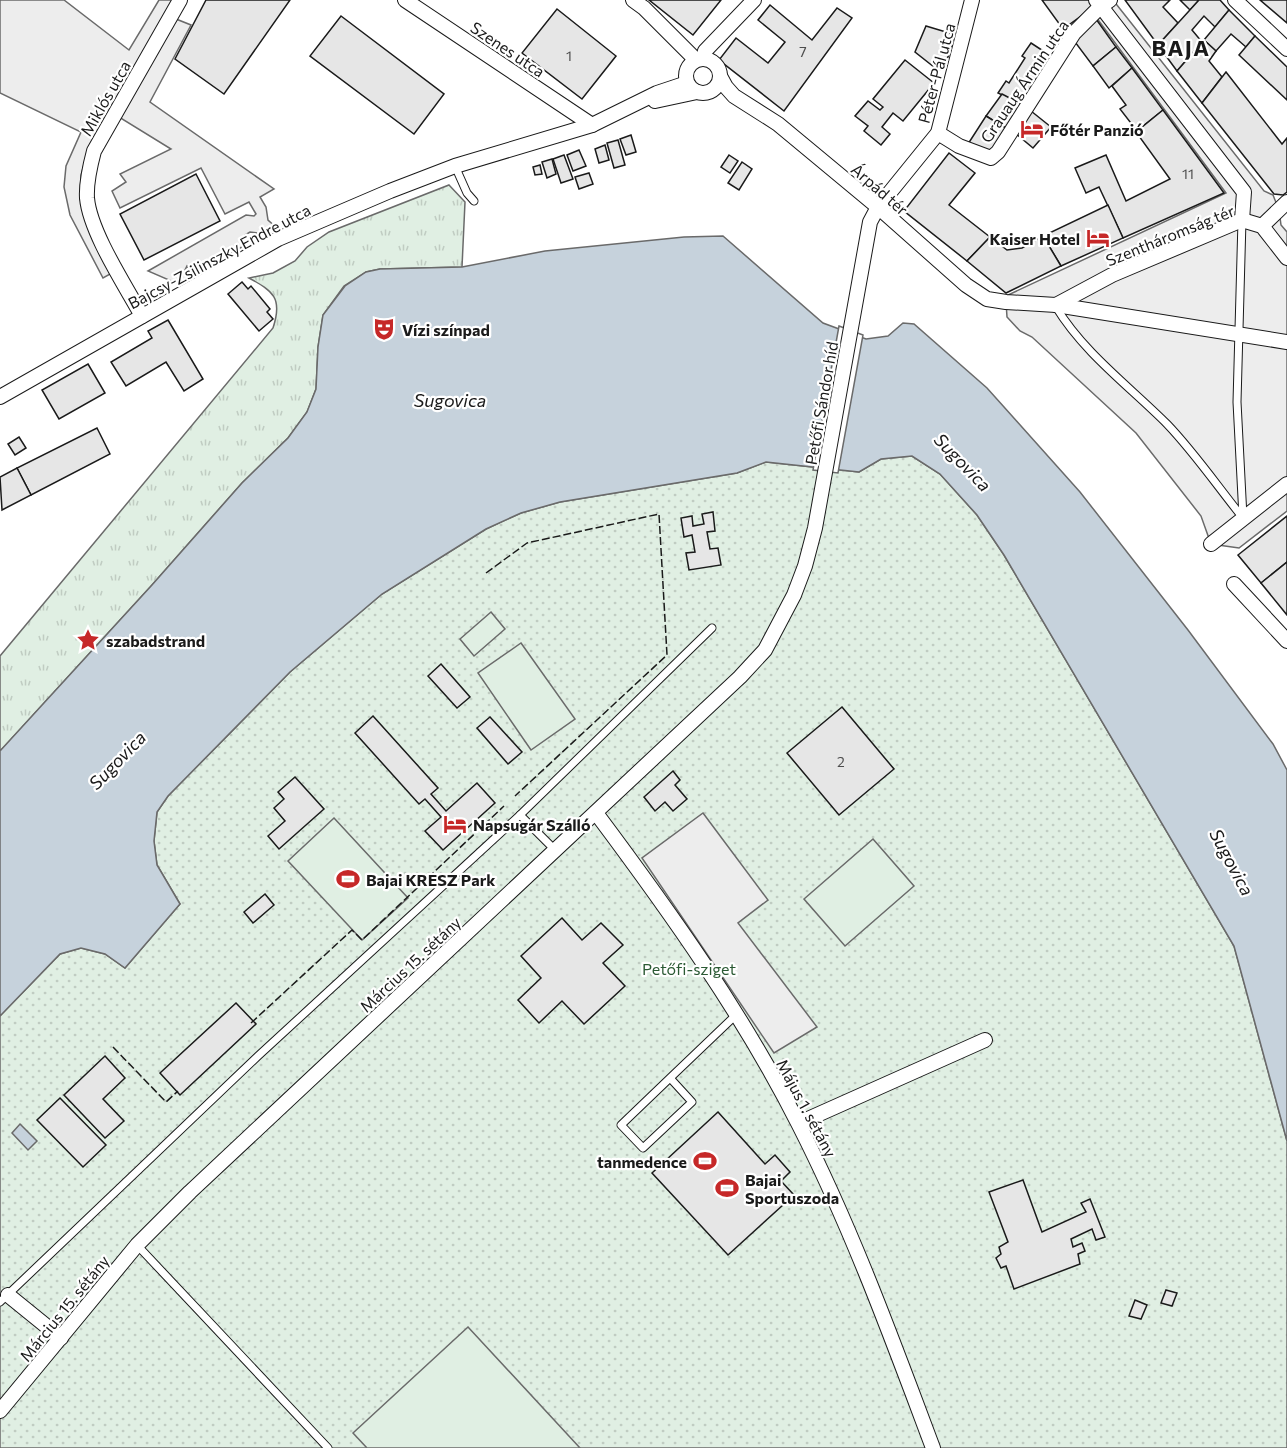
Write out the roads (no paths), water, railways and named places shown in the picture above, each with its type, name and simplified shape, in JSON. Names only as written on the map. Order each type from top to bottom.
[{"type":"street","name":"Miklós utca","points":[[142,316],[92,222],[87,196],[88,174],[94,151],[180,0]]},
{"type":"street","name":"Szenes utca","points":[[405,0],[592,125]]},
{"type":"street","name":"Árpád tér","points":[[633,0],[699,60],[715,64],[726,87],[734,96],[778,124],[878,207],[966,285],[987,299],[1056,305]]},
{"type":"street","points":[[692,87],[687,70],[754,0]]},
{"type":"street","name":"Péter-Pál utca","points":[[859,284],[870,222],[878,207],[938,133],[972,0]]},
{"type":"street","points":[[1235,0],[1287,49]]},
{"type":"street","points":[[1102,2],[1244,192],[1242,220]]},
{"type":"street","name":"Grauaug Ármin utca","points":[[938,133],[959,146],[991,158],[998,152],[1074,33],[1102,2]]},
{"type":"street","points":[[712,90],[720,76]]},
{"type":"street","name":"Bajcsy-Zsilinszky Endre utca","points":[[0,396],[20,387],[278,239],[390,190],[455,166],[592,125],[633,105],[692,87]]},
{"type":"street","name":"Árpád tér","points":[[692,87],[734,96]]},
{"type":"street","points":[[1287,202],[1262,226],[1287,258]]},
{"type":"street","name":"Szentháromság tér","points":[[1056,305],[1112,275],[1242,220],[1262,226]]},
{"type":"street","name":"Petőfi Sándor híd","points":[[815,528],[859,284]]},
{"type":"street","points":[[1056,305],[1287,342]]},
{"type":"street","points":[[1211,544],[1287,484]]},
{"type":"street","name":"Március 15. sétány","points":[[0,1411],[137,1245],[198,1184],[740,678],[765,650],[794,595],[815,528]]},
{"type":"street","points":[[1234,584],[1287,641]]},
{"type":"street","name":"Május 1. sétány","points":[[596,813],[737,1014],[799,1124],[835,1200],[879,1304],[933,1448]]},
{"type":"street","points":[[799,1124],[985,1040]]},
{"type":"street","points":[[3,1297],[61,1338]]},
{"type":"lane","points":[[455,166],[460,179],[474,201]]},
{"type":"lane","points":[[1242,220],[1237,402],[1243,518]]},
{"type":"lane","points":[[1056,305],[1068,326],[1169,426],[1243,518]]},
{"type":"lane","points":[[3,1297],[218,1094],[520,815],[712,628]]},
{"type":"lane","points":[[520,815],[555,850]]},
{"type":"lane","points":[[670,1078],[692,1102],[643,1148],[621,1125],[670,1078],[737,1014]]},
{"type":"lane","points":[[137,1245],[328,1448]]},
{"type":"water","name":"Sugovica","points":[[723,236],[823,323],[866,339],[888,336],[903,323],[914,324],[987,388],[1080,492],[1188,630],[1273,744],[1287,770],[1287,1141],[1234,946],[1004,555],[977,515],[940,474],[912,456],[881,459],[859,472],[766,462],[737,473],[560,502],[521,513],[486,529],[382,594],[290,672],[168,796],[157,812],[154,841],[157,865],[180,904],[125,968],[105,954],[81,948],[60,954],[0,1016],[0,751],[242,483],[288,438],[307,412],[316,389],[318,347],[323,315],[345,286],[366,272],[380,269],[462,267],[545,251],[684,237]]},
{"type":"water","points":[[20,1124],[37,1141],[28,1150],[12,1133]]},
{"type":"place","name":"Főtér Panzió","points":[[1032,129]]},
{"type":"place","name":"Kaiser Hotel","points":[[1098,238]]},
{"type":"place","name":"Vízi színpad","points":[[384,329]]},
{"type":"place","name":"szabadstrand","points":[[88,640]]},
{"type":"place","name":"Napsugár Szálló","points":[[455,824]]},
{"type":"place","name":"Bajai KRESZ Park","points":[[348,879]]},
{"type":"place","name":"tanmedence","points":[[705,1161]]},
{"type":"place","name":"Bajai Sportuszoda","points":[[727,1188]]},
{"type":"district","name":"BAJA","points":[[1181,47]]},
{"type":"park label","name":"Petőfi-sziget","points":[[689,968]]}]
